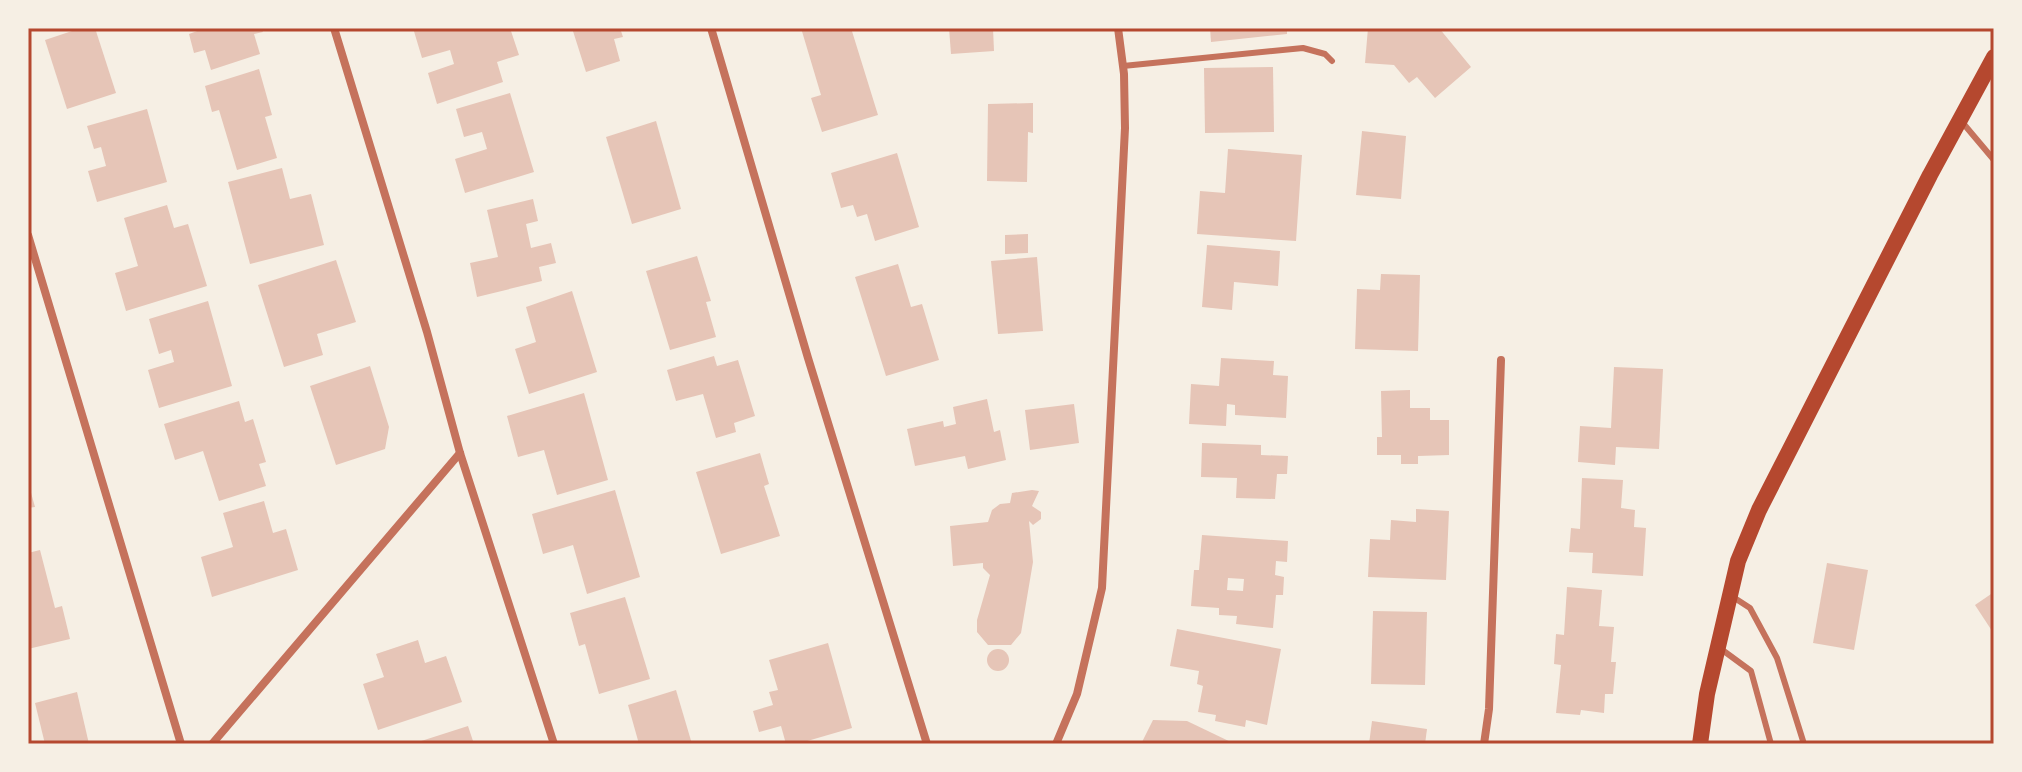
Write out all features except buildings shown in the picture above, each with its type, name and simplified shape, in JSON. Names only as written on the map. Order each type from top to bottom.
[{"type":"main road","points":[[1700,744],[1738,561],[1759,510],[1994,57]]},
{"type":"street","points":[[334,28],[427,332],[460,453],[554,744]]},
{"type":"street","points":[[711,28],[808,358],[927,744]]},
{"type":"street","points":[[1056,744],[1077,694],[1102,588],[1125,128],[1118,28]]},
{"type":"street","points":[[28,235],[181,744]]},
{"type":"street","points":[[1484,744],[1489,709],[1501,438],[1501,360]]},
{"type":"street","points":[[212,744],[460,453]]},
{"type":"lane","points":[[1123,66],[1303,48],[1325,54],[1332,61]]},
{"type":"lane","points":[[1960,120],[1994,160]]},
{"type":"lane","points":[[1730,595],[1750,608],[1777,658],[1804,744]]},
{"type":"lane","points":[[1718,647],[1751,671],[1771,744]]}]
